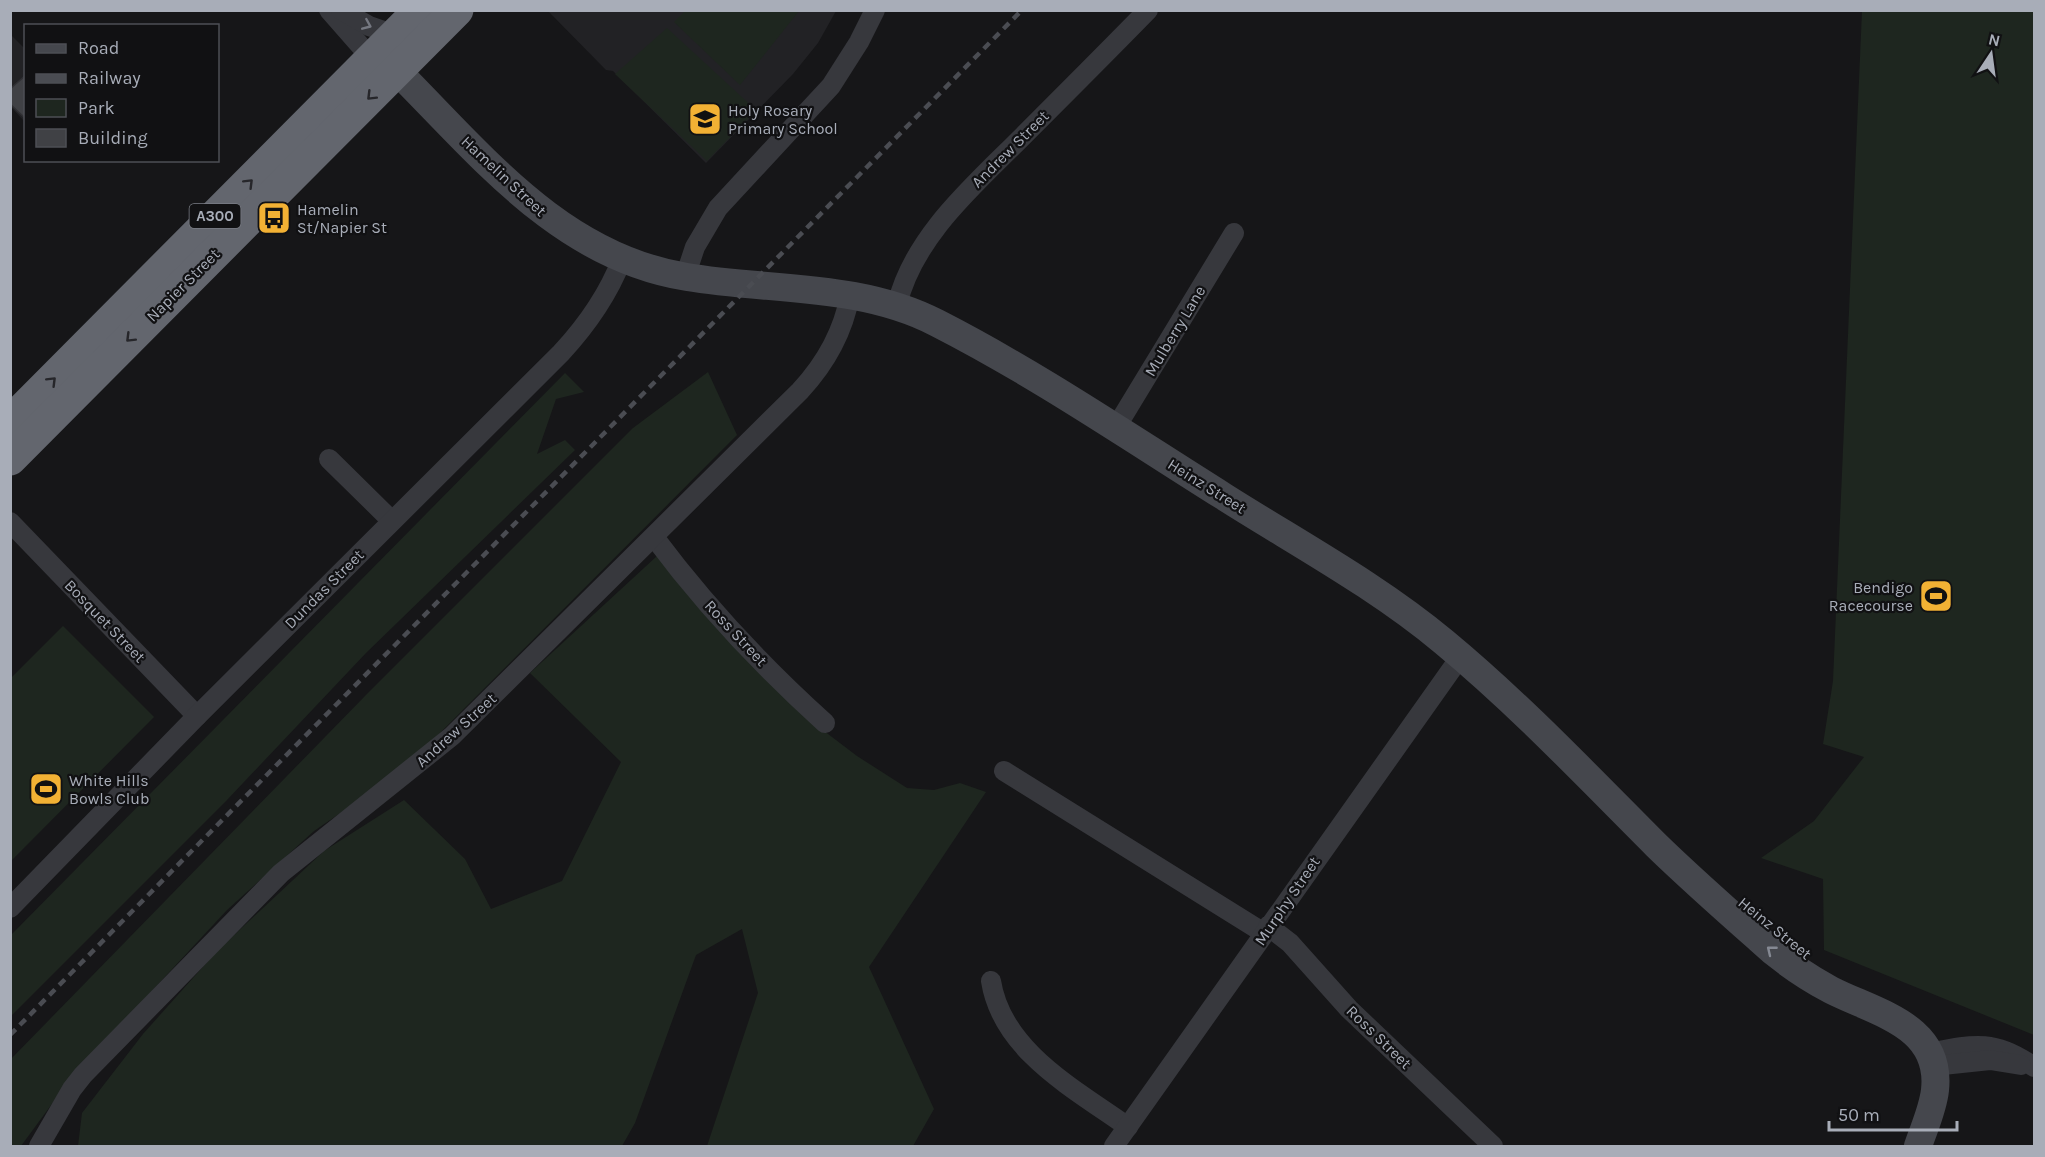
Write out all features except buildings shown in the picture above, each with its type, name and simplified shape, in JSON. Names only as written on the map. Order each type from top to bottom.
[{"type":"highway","name":"Napier Street","points":[[10,459],[385,65],[396,35],[420,10]]},
{"type":"highway","name":"Napier Street","points":[[10,422],[385,65],[457,10]]},
{"type":"street","name":"Hamelin Street","points":[[329,10],[540,212],[588,244],[622,259],[685,277],[751,284]]},
{"type":"street","points":[[342,10],[369,27],[396,35]]},
{"type":"street","points":[[685,277],[696,244],[718,208],[831,86],[859,42],[875,10]]},
{"type":"street","name":"Andrew Street","points":[[897,305],[900,291],[915,261],[954,207],[1148,10]]},
{"type":"street","name":"Mulberry Lane","points":[[1115,429],[1234,233]]},
{"type":"street","name":"Dundas Street","points":[[10,908],[197,716],[580,332],[606,295],[622,259]]},
{"type":"street","name":"Heinz Street","points":[[751,284],[850,295],[897,305],[958,334],[1364,585],[1461,656],[1608,794],[1662,833],[1737,908],[1822,964],[1916,1013],[1940,1034],[1939,1058]]},
{"type":"street","name":"Andrew Street","points":[[40,1146],[83,1075],[273,880],[297,858],[452,736],[814,377],[840,334],[850,295]]},
{"type":"street","points":[[329,459],[392,521]]},
{"type":"street","name":"Bosquet Street","points":[[11,524],[197,716]]},
{"type":"street","name":"Ross Street","points":[[654,537],[705,601],[789,689],[825,723]]},
{"type":"street","name":"Murphy Street","points":[[1114,1146],[1461,656]]},
{"type":"street","name":"Ross Street","points":[[1004,771],[1266,930],[1290,942],[1349,1009],[1493,1146]]},
{"type":"street","points":[[991,981],[997,1008],[1030,1054],[1128,1127]]},
{"type":"street","points":[[1939,1058],[2008,1062],[2034,1069]]},
{"type":"street","points":[[1918,1146],[1935,1090],[1939,1058]]},
{"type":"street","points":[[1929,1146],[1950,1093],[1939,1058]]},
{"type":"shaded area","name":"Holy Rosary Primary School","points":[[548,11],[836,11],[818,43],[793,74],[706,163],[613,71],[606,70]]},
{"type":"shaded area","points":[[10,34],[24,48],[24,121],[11,107]]},
{"type":"green space","points":[[686,10],[799,11],[740,85],[674,22]]},
{"type":"green space","name":"Bendigo Racecourse","points":[[1862,11],[2034,11],[2034,1035],[1824,950],[1823,879],[1761,858],[1814,821],[1864,757],[1823,744],[1833,681]]},
{"type":"green space","points":[[667,28],[756,110],[707,161],[615,74]]},
{"type":"green space","points":[[708,372],[737,435],[434,739],[358,801],[314,831],[227,910],[71,1078],[21,1146],[11,1146],[10,1060],[365,696],[633,428]]},
{"type":"green space","points":[[565,373],[584,392],[556,399],[537,454],[565,440],[575,450],[366,653],[227,800],[11,1016],[11,935]]},
{"type":"green space","points":[[657,556],[807,718],[857,756],[907,788],[934,790],[960,783],[986,792],[869,967],[934,1109],[913,1146],[707,1146],[758,993],[742,929],[696,955],[635,1123],[622,1146],[78,1146],[82,1113],[143,1034],[218,950],[324,851],[404,800],[465,859],[491,909],[562,881],[621,762],[530,673]]},
{"type":"green space","name":"White Hills Bowls Club","points":[[63,626],[154,717],[11,861],[11,678]]},
{"type":"railway","points":[[10,1035],[1022,10]]},
{"type":"place","name":"Holy Rosary Primary School","points":[[705,119]]},
{"type":"place","name":"Hamelin St/Napier St","points":[[274,218]]},
{"type":"place","name":"Bendigo Racecourse","points":[[1936,596]]},
{"type":"place","name":"White Hills Bowls Club","points":[[46,789]]}]
